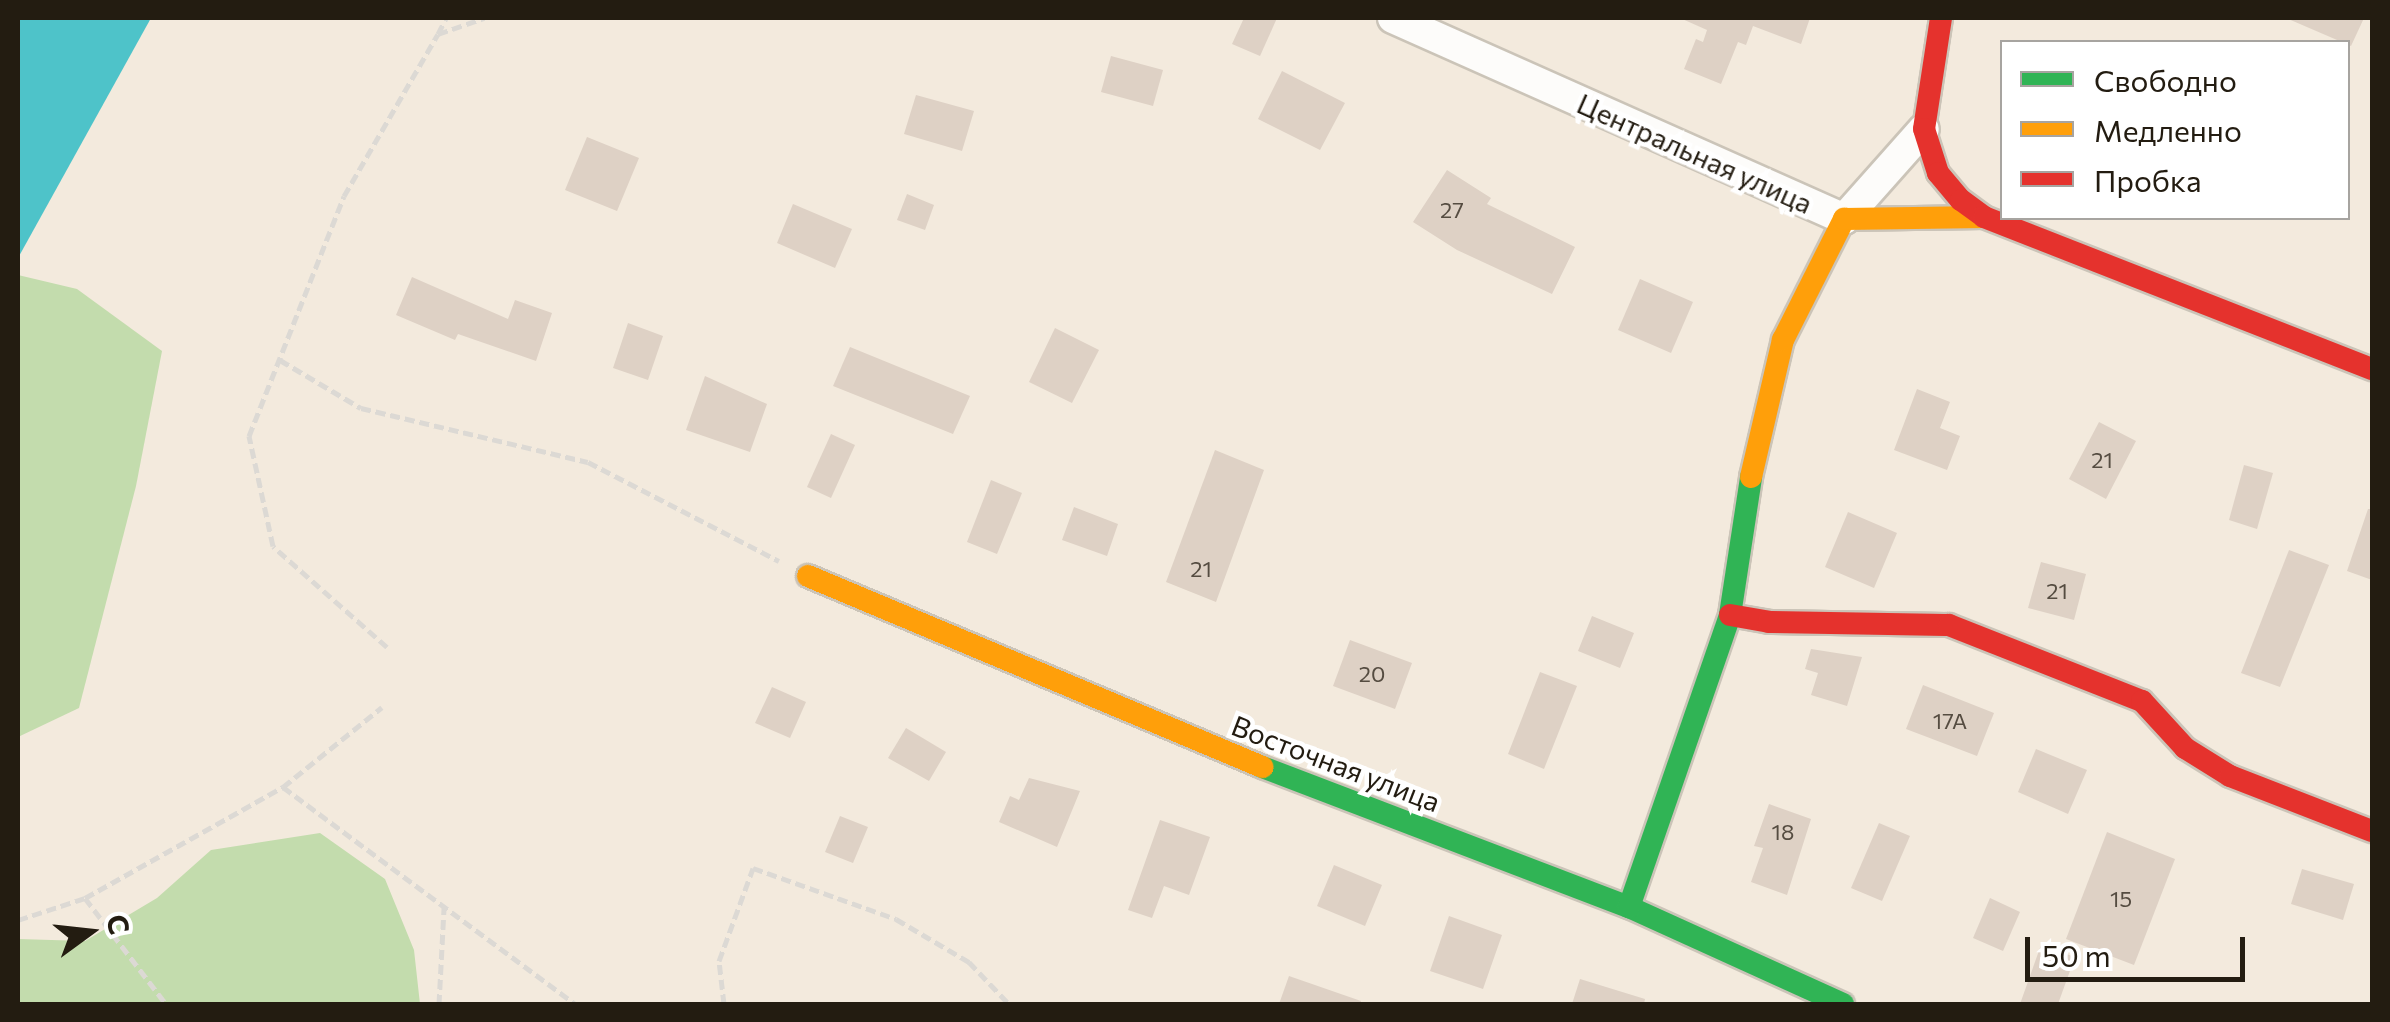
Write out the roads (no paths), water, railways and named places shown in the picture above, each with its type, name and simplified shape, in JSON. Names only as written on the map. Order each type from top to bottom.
[{"type":"street","name":"Центральная улица","points":[[1393,18],[1844,219],[1924,128]]},
{"type":"street","points":[[1942,18],[1924,128],[1938,173],[1984,217]]},
{"type":"street","points":[[1629,907],[1730,615],[1756,444],[1783,340],[1844,219],[1984,217],[2372,369]]},
{"type":"street","name":"Восточная улица","points":[[808,576],[1038,668],[1129,716],[1629,907],[1843,1004]]},
{"type":"street","points":[[1730,615],[1769,622],[1949,625],[2142,701],[2185,748],[2230,776],[2372,831]]},
{"type":"water","points":[[18,18],[151,18],[18,258]]}]
